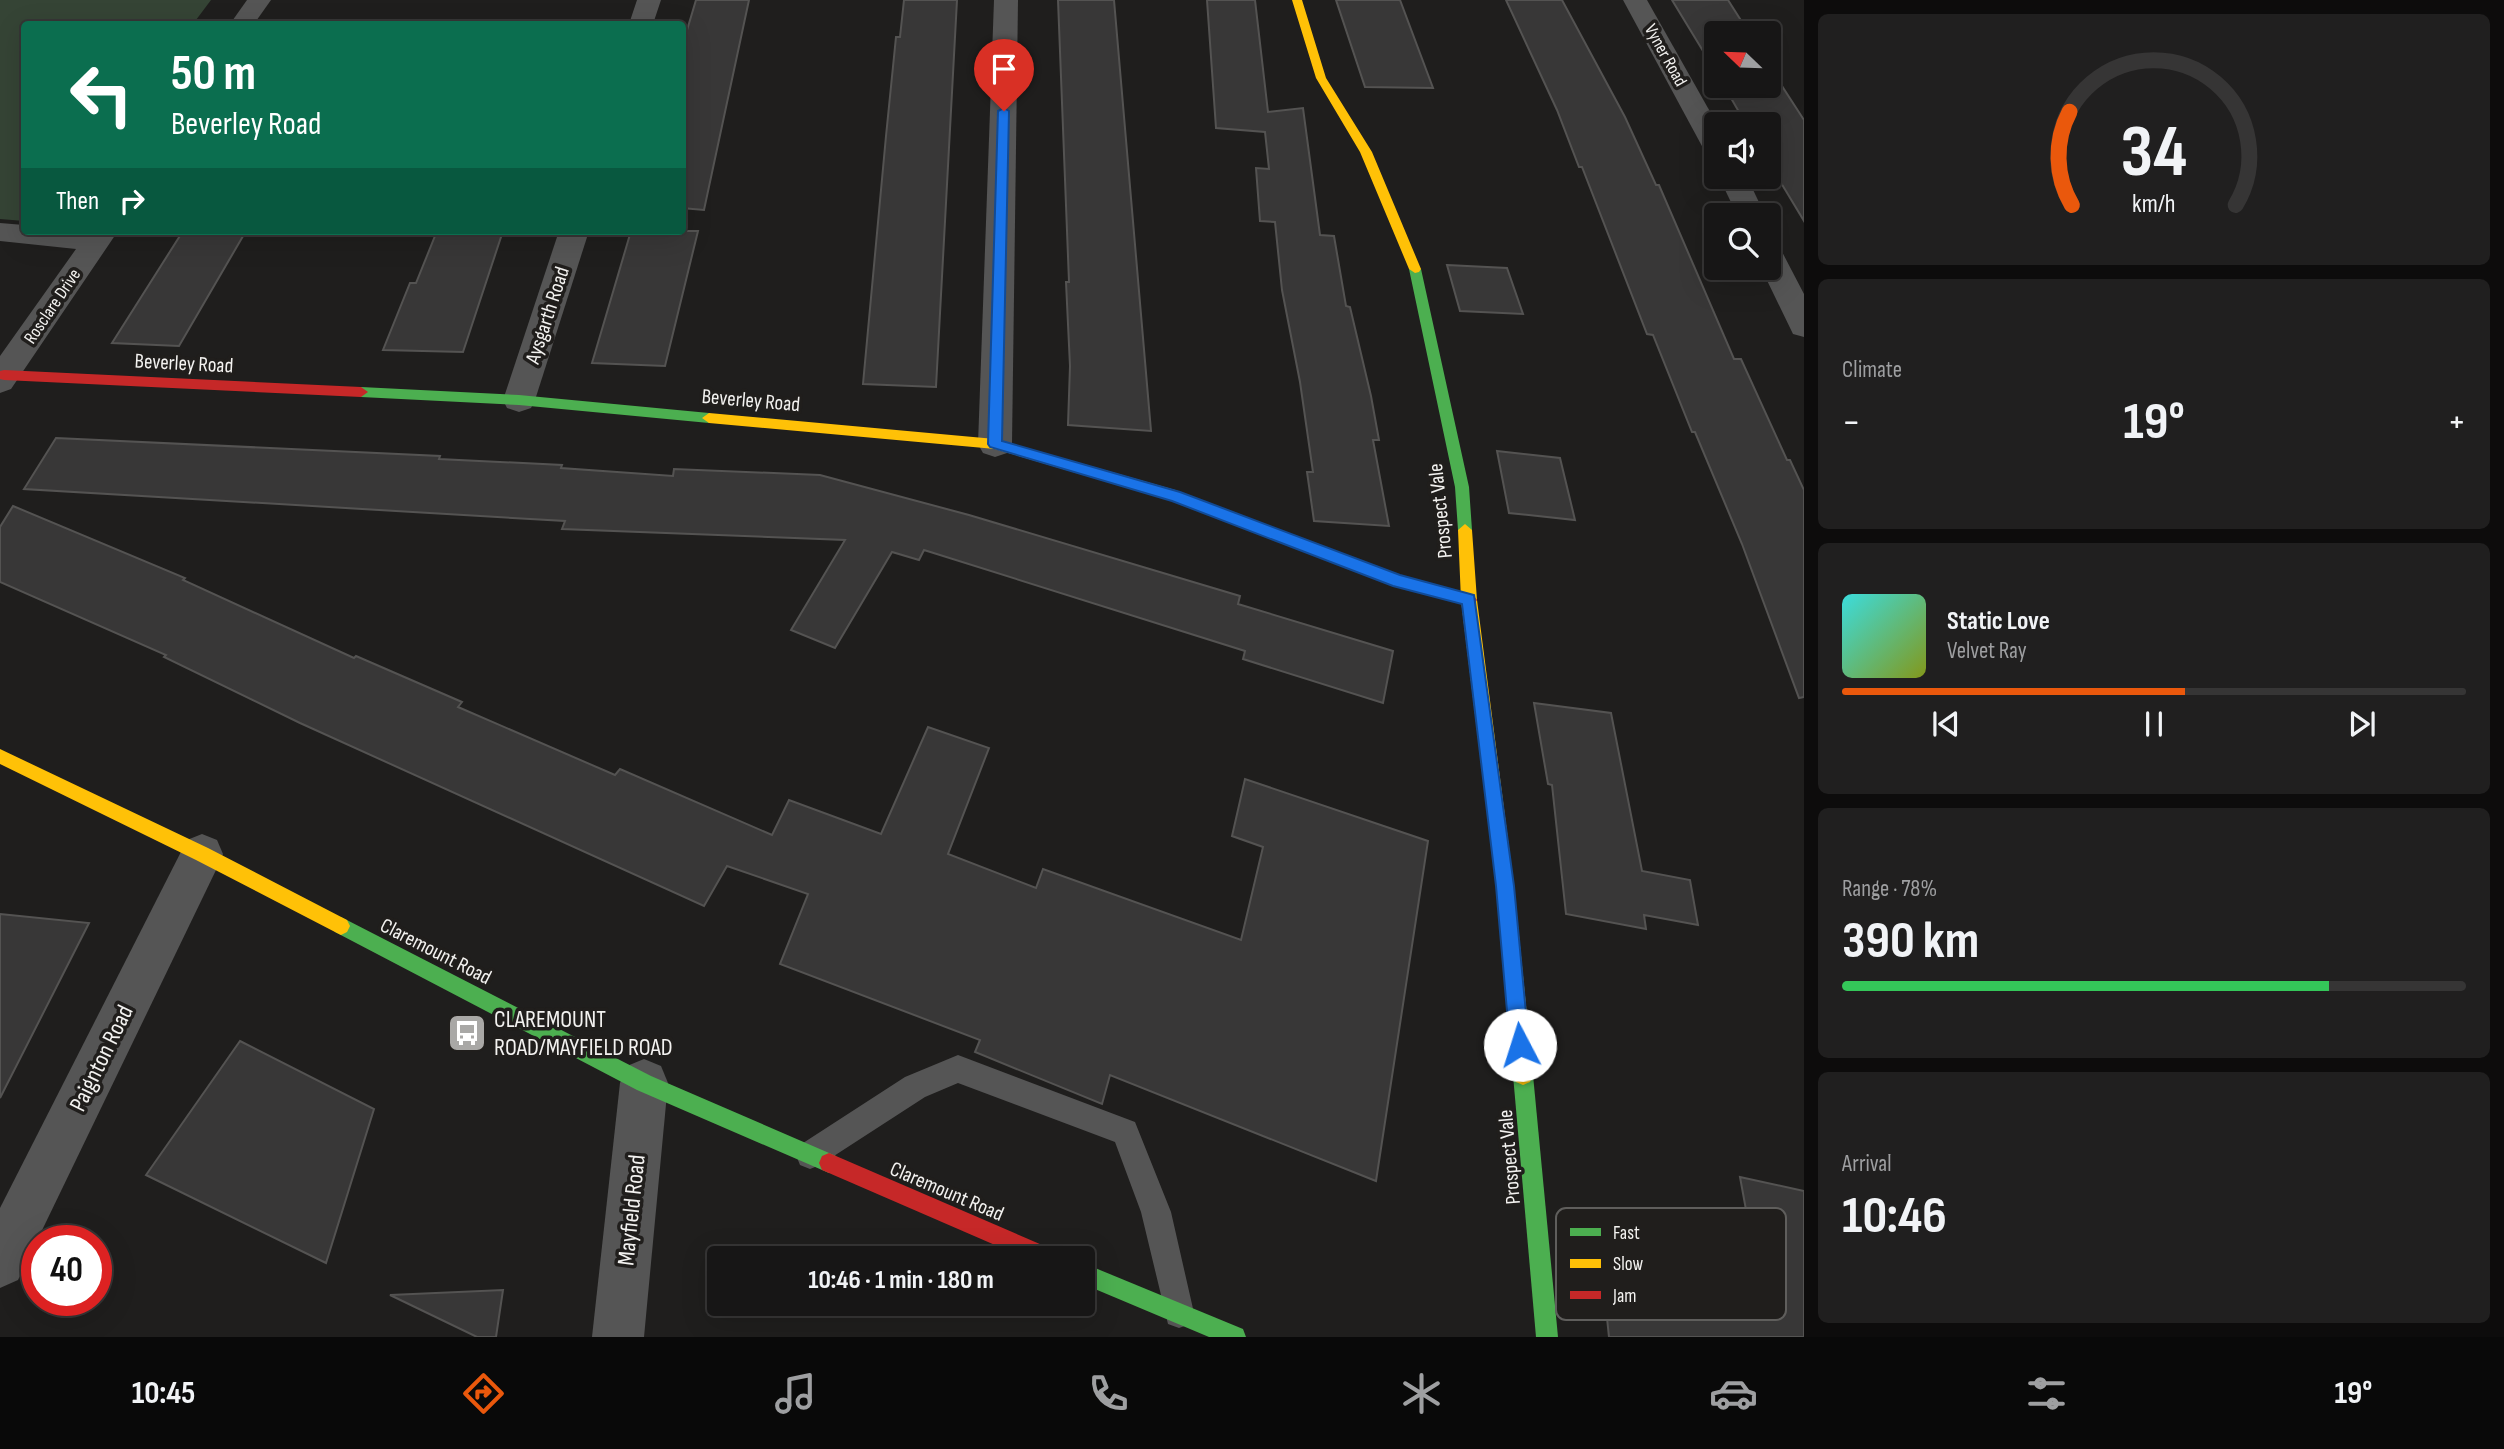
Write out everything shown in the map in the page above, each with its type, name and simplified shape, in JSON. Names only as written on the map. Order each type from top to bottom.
[{"type":"street","points":[[244,21],[259,0]]},
{"type":"street","points":[[642,21],[649,0]]},
{"type":"street","points":[[995,444],[1006,0]]},
{"type":"street","name":"Prospect Vale","points":[[1297,0],[1321,78],[1366,152],[1418,277],[1462,487],[1469,600],[1505,886],[1547,1337]]},
{"type":"street","name":"Vyner Road","points":[[1636,0],[1704,124]]},
{"type":"street","points":[[0,233],[21,234]]},
{"type":"street","points":[[67,235],[100,236]]},
{"type":"street","name":"Aysgarth Road","points":[[519,400],[573,235]]},
{"type":"street","name":"Rosclare Drive","points":[[2,378],[100,236]]},
{"type":"street","points":[[1781,278],[1804,326]]},
{"type":"street","name":"Beverley Road","points":[[2,378],[519,400],[995,444],[1175,496],[1398,581],[1469,600]]},
{"type":"street","name":"Claremount Road","points":[[0,756],[202,854],[644,1083],[1021,1246]]},
{"type":"street","name":"Paignton Road","points":[[0,1262],[202,854]]},
{"type":"street","name":"Mayfield Road","points":[[618,1337],[644,1083]]},
{"type":"street","points":[[1095,1278],[1235,1337]]},
{"type":"lane","points":[[810,1155],[915,1087],[958,1069],[1125,1132],[1156,1212],[1180,1314]]},
{"type":"green space","points":[[0,0],[211,0],[195,21],[21,21],[21,221],[0,219]]},
{"type":"building","points":[[696,0],[749,0],[704,210],[686,208],[686,34]]},
{"type":"building","points":[[904,0],[957,0],[936,387],[863,384],[896,37],[900,37]]},
{"type":"building","points":[[1058,0],[1114,0],[1151,431],[1068,425],[1070,366],[1066,282],[1069,282]]},
{"type":"building","points":[[1207,0],[1255,0],[1268,112],[1303,108],[1320,235],[1334,236],[1346,306],[1350,307],[1371,396],[1379,440],[1373,440],[1389,526],[1314,521],[1307,472],[1313,472],[1300,382],[1282,290],[1275,222],[1260,221],[1256,168],[1269,169],[1265,132],[1216,128]]},
{"type":"building","points":[[1336,0],[1400,0],[1433,88],[1365,87]]},
{"type":"building","points":[[1506,0],[1562,0],[1625,117],[1656,185],[1659,185],[1734,359],[1741,359],[1787,460],[1790,460],[1804,490],[1804,697],[1799,698],[1742,544],[1695,432],[1692,432],[1653,335],[1647,334],[1582,167],[1579,167],[1557,110]]},
{"type":"building","points":[[1672,0],[1728,0],[1741,21],[1704,21],[1704,53]]},
{"type":"building","points":[[1782,86],[1804,120],[1804,221],[1781,183],[1781,112],[1739,112],[1731,98],[1782,98]]},
{"type":"building","points":[[686,231],[698,231],[665,366],[592,363],[630,235],[686,235]]},
{"type":"building","points":[[180,235],[244,235],[179,346],[112,343]]},
{"type":"building","points":[[435,235],[502,235],[463,352],[383,350],[410,283],[416,283]]},
{"type":"building","points":[[1447,265],[1507,268],[1523,314],[1460,311]]},
{"type":"building","points":[[56,438],[440,456],[439,459],[562,465],[561,468],[673,476],[674,469],[820,475],[969,515],[1240,596],[1238,604],[1393,651],[1383,703],[1243,659],[1245,651],[924,550],[919,560],[892,552],[835,648],[791,630],[845,540],[562,529],[565,521],[24,489]]},
{"type":"building","points":[[1497,451],[1560,458],[1575,520],[1509,513]]},
{"type":"building","points":[[13,506],[185,578],[183,580],[354,658],[356,656],[462,702],[458,707],[615,775],[620,769],[772,835],[789,800],[881,834],[928,727],[989,748],[948,854],[1036,888],[1043,869],[1241,940],[1263,847],[1232,836],[1245,779],[1428,841],[1376,1181],[1110,1075],[1102,1104],[975,1052],[980,1040],[780,964],[808,894],[727,866],[704,906],[300,723],[164,657],[166,655],[0,582],[0,527]]},
{"type":"building","points":[[1534,703],[1611,713],[1642,871],[1690,880],[1698,925],[1644,915],[1646,929],[1566,914],[1552,785],[1548,784]]},
{"type":"building","points":[[0,914],[89,923],[0,1098]]},
{"type":"building","points":[[240,1041],[374,1109],[326,1263],[146,1175]]},
{"type":"building","points":[[1740,1177],[1804,1191],[1804,1337],[1609,1337],[1607,1320],[1786,1320],[1786,1208],[1746,1208]]},
{"type":"building","points":[[503,1290],[496,1337],[477,1337],[390,1295]]},
{"type":"traffic: fast","points":[[1415,269],[1462,487],[1465,530]]},
{"type":"traffic: fast","points":[[361,392],[519,400],[709,418]]},
{"type":"traffic: fast","points":[[341,926],[644,1083],[829,1163]]},
{"type":"traffic: fast","points":[[1523,1075],[1547,1337]]},
{"type":"traffic: fast","points":[[1095,1278],[1235,1337]]},
{"type":"traffic: slow","points":[[1297,0],[1321,78],[1366,152],[1415,269]]},
{"type":"traffic: slow","points":[[709,418],[995,444],[1175,496],[1262,529]]},
{"type":"traffic: slow","points":[[1465,530],[1469,600],[1505,886],[1523,1075]]},
{"type":"traffic: slow","points":[[0,756],[202,854],[341,926]]},
{"type":"traffic: jam","points":[[4,375],[361,392]]},
{"type":"traffic: jam","points":[[1262,529],[1398,581],[1469,600]]},
{"type":"traffic: jam","points":[[829,1163],[1021,1246]]},
{"type":"place","name":"CLAREMOUNT ROAD/MAYFIELD ROAD","points":[[467,1033]]},
{"type":"route","points":[[1004,111],[995,444],[1175,496],[1398,581],[1469,600],[1505,886],[1520,1045]]}]
